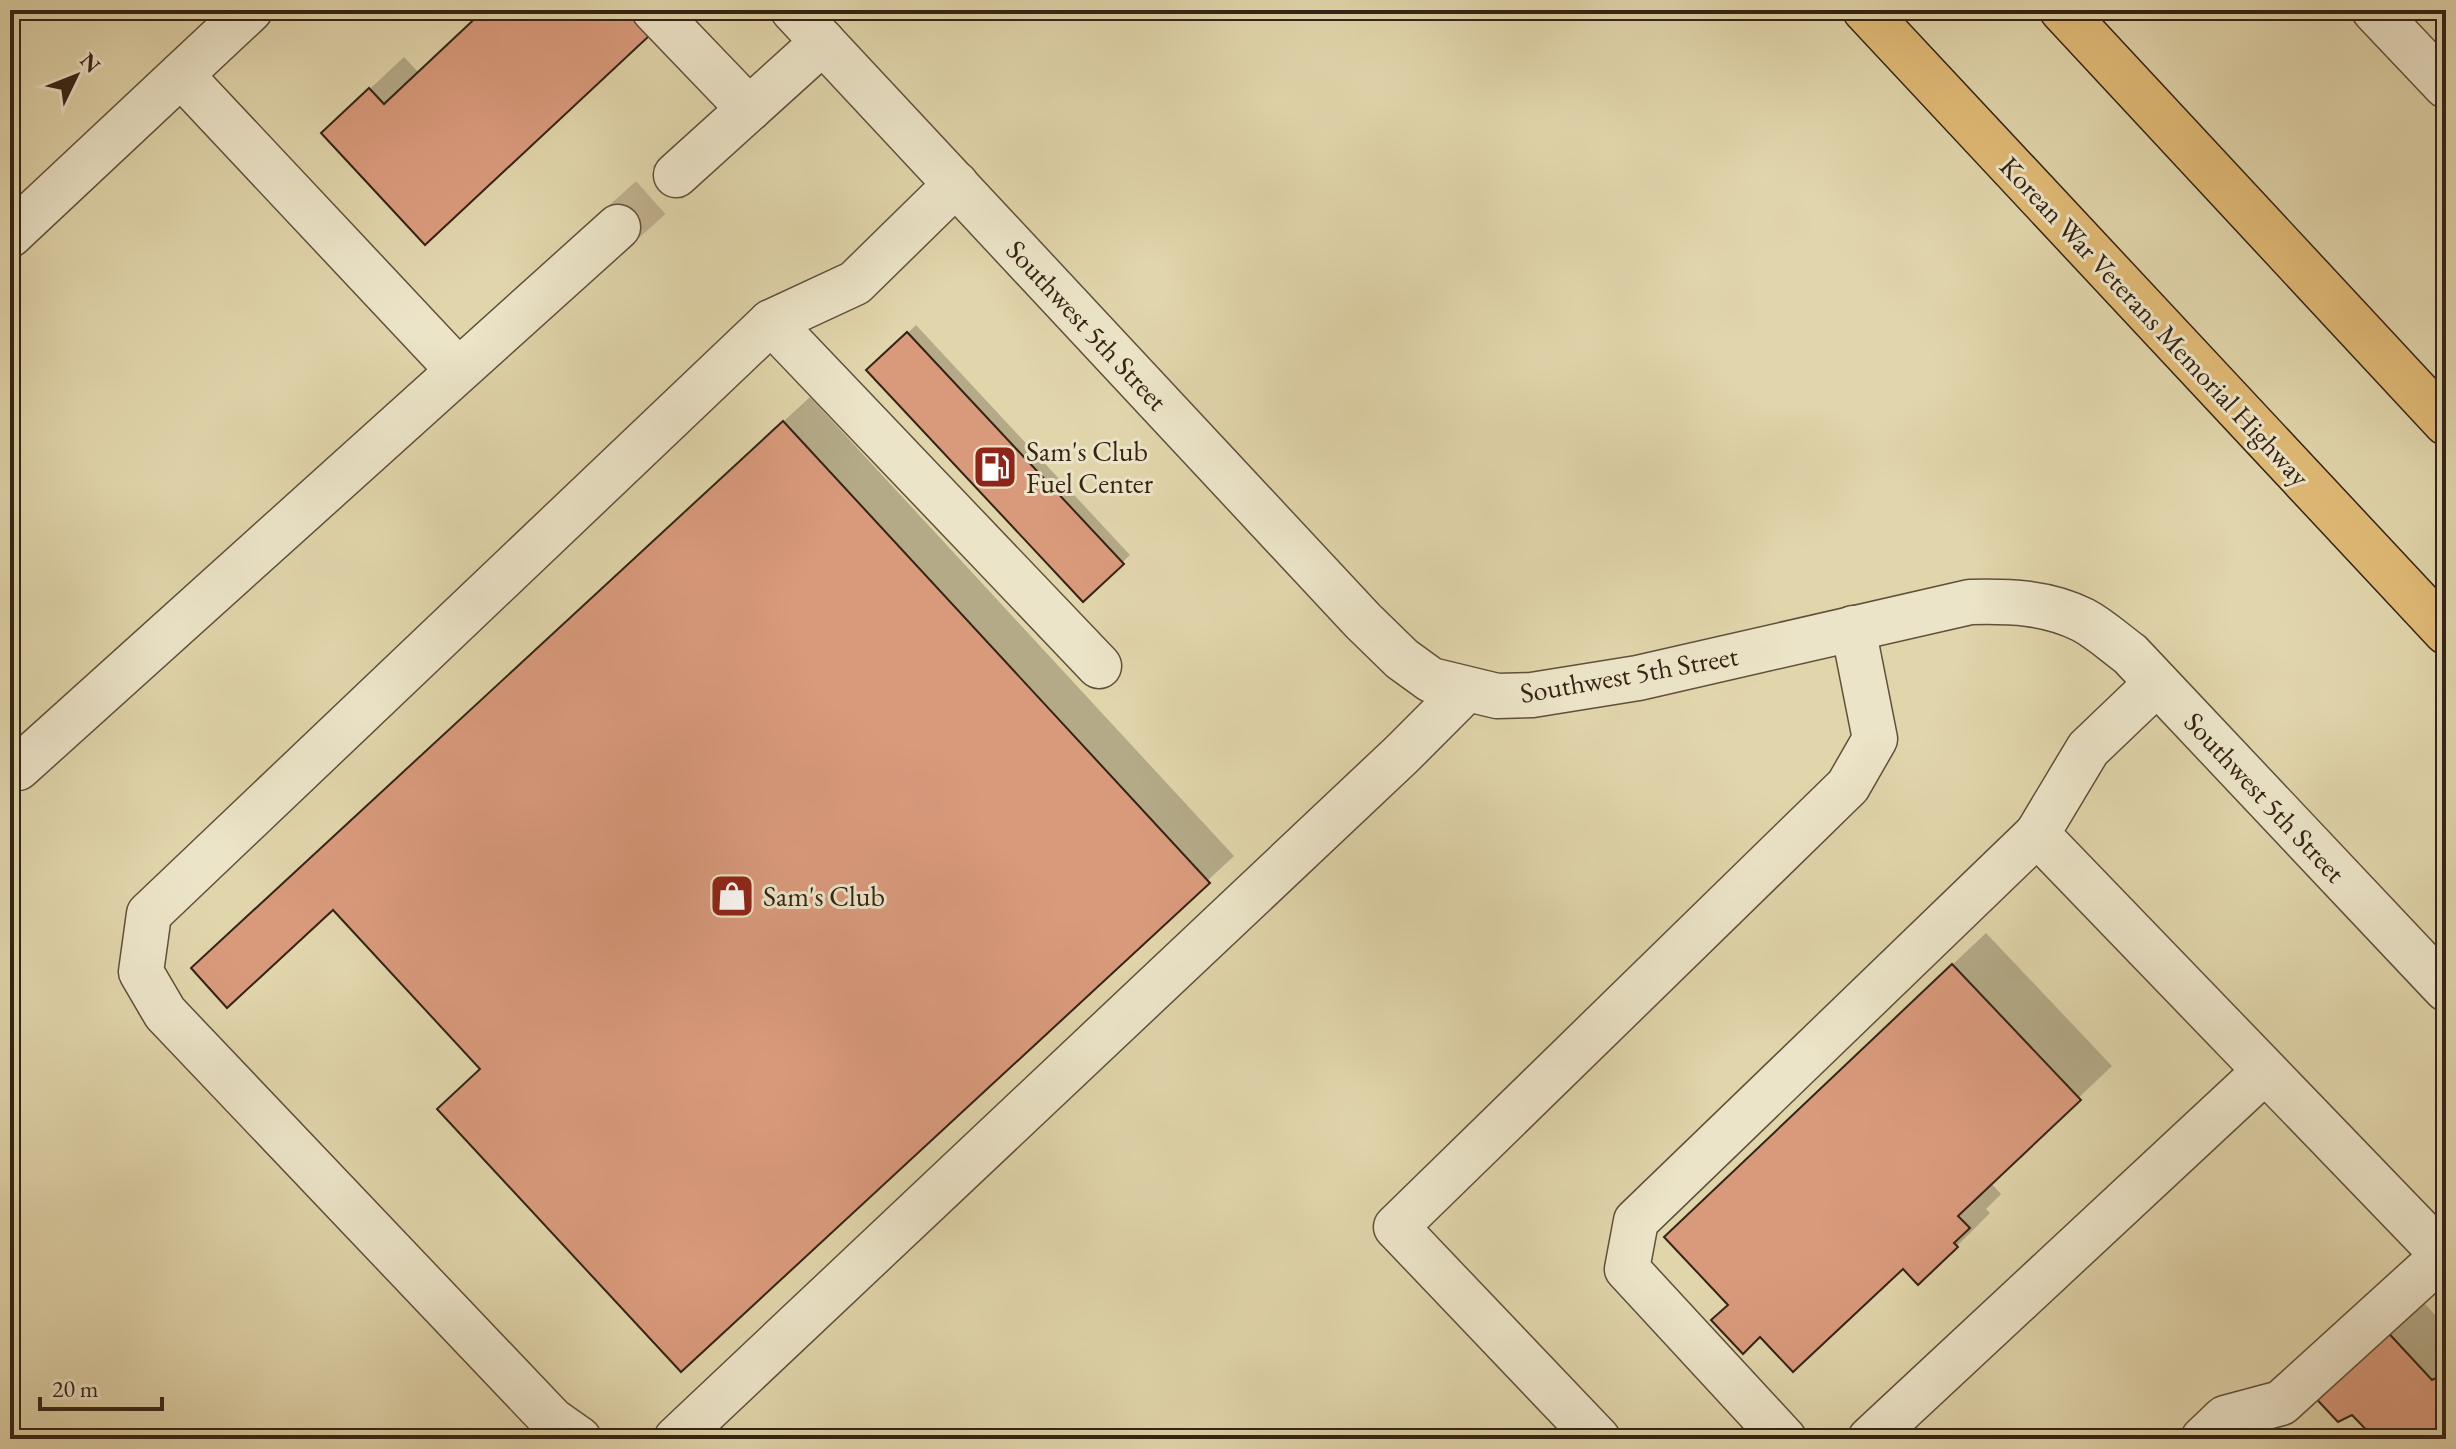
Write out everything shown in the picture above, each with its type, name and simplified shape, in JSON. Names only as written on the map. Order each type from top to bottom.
[{"type":"highway","name":"Korean War Veterans Memorial Highway","points":[[1865,10],[2446,632]]},
{"type":"highway","points":[[2062,10],[2446,423]]},
{"type":"street","points":[[10,235],[250,10]]},
{"type":"street","points":[[654,10],[749,109]]},
{"type":"street","name":"Southwest 5th Street","points":[[793,10],[1363,621],[1402,659],[1431,680],[1497,696],[1532,695],[1680,669],[1970,602],[2006,601],[2045,605],[2085,621],[2130,654],[2446,989]]},
{"type":"street","points":[[2374,10],[2446,86]]},
{"type":"street","points":[[676,175],[823,42]]},
{"type":"street","points":[[181,75],[458,370]]},
{"type":"street","points":[[579,1439],[552,1420],[165,1013],[141,972],[149,914],[771,322],[855,283],[956,184]]},
{"type":"street","points":[[10,760],[18,768],[618,227]]},
{"type":"street","points":[[771,322],[1099,666]]},
{"type":"street","points":[[1598,1439],[1396,1227],[1848,786],[1875,739],[1853,628]]},
{"type":"street","points":[[1784,1439],[1627,1269],[1636,1221],[2037,834],[2088,749],[2157,683]]},
{"type":"street","points":[[676,1439],[1401,755],[1466,690]]},
{"type":"street","points":[[2037,834],[2445,1256],[2281,1403],[2225,1418],[2203,1439]]},
{"type":"street","points":[[1870,1439],[2265,1071]]},
{"type":"building","points":[[484,10],[625,10],[649,36],[425,245],[321,133],[369,88],[384,104]]},
{"type":"building","name":"Sam's Club Fuel Center","points":[[907,332],[1124,564],[1083,602],[866,370]]},
{"type":"building","name":"Sam's Club","points":[[783,421],[1210,883],[681,1372],[437,1109],[480,1069],[333,910],[227,1008],[191,968]]},
{"type":"building","points":[[1952,964],[2081,1100],[1958,1216],[1970,1228],[1954,1243],[1958,1247],[1918,1285],[1903,1269],[1793,1372],[1760,1337],[1743,1354],[1711,1320],[1728,1305],[1664,1237]]},
{"type":"building","points":[[2381,1325],[2432,1380],[2446,1373],[2446,1439],[2375,1439],[2352,1415],[2338,1422],[2309,1391]]},
{"type":"tunnel","points":[[618,227],[676,175]]},
{"type":"place","name":"Sam's Club Fuel Center","points":[[995,467]]},
{"type":"place","name":"Sam's Club","points":[[732,896]]}]
